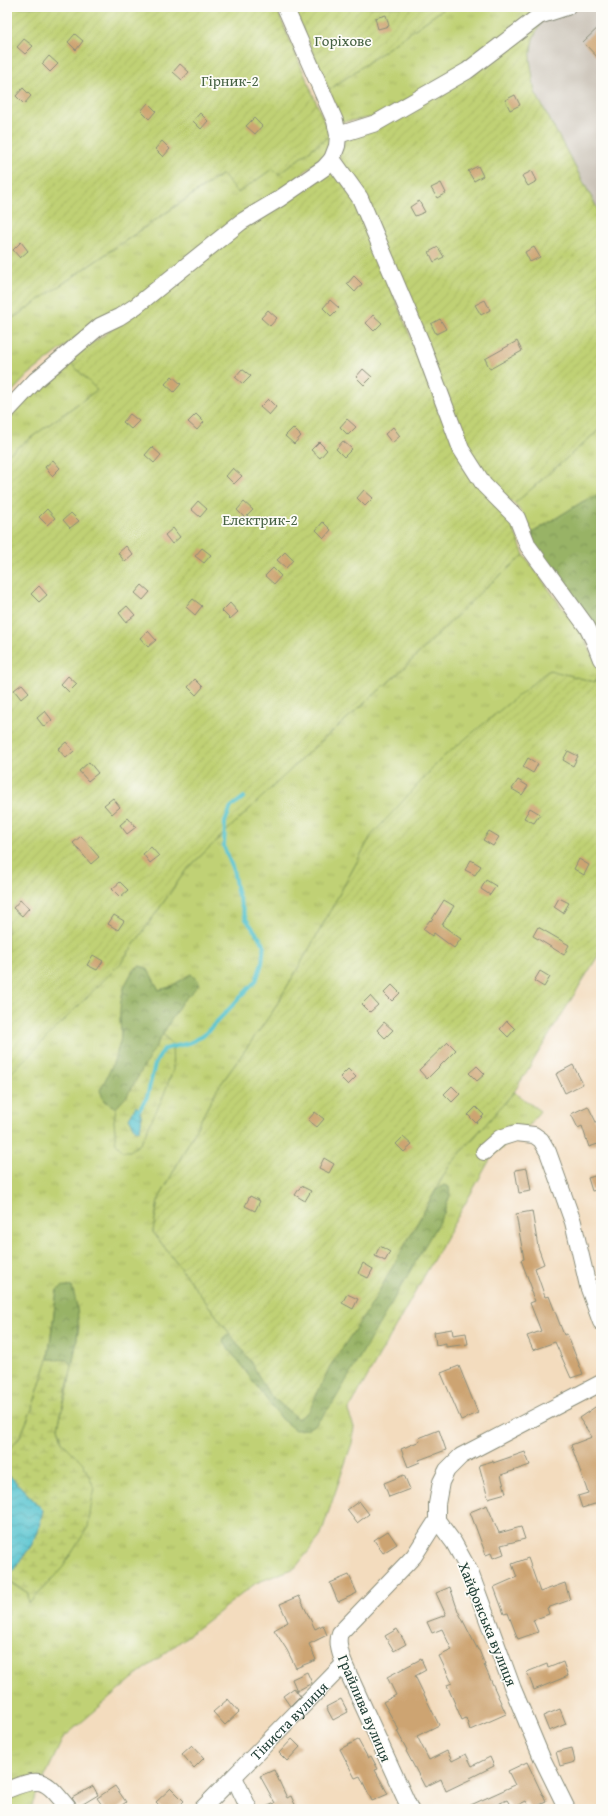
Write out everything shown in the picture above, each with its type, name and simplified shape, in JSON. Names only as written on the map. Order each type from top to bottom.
[{"type":"street","points":[[7,411],[36,380],[100,326],[119,317],[136,306],[241,222],[324,168],[332,159],[337,146],[338,135],[335,121],[285,7]]},
{"type":"street","points":[[338,135],[376,123],[467,71],[539,16],[567,7]]},
{"type":"street","points":[[332,159],[360,198],[421,342],[461,449],[484,485],[517,518],[528,546],[587,627],[601,659]]},
{"type":"street","points":[[484,1152],[500,1138],[516,1133],[534,1135],[541,1140],[548,1152],[573,1222],[588,1286],[601,1322]]},
{"type":"street","points":[[437,1520],[437,1504],[441,1482],[447,1470],[460,1456],[601,1383]]},
{"type":"street","name":"Грайлива вулиця","points":[[410,1809],[344,1664],[339,1645],[340,1633],[414,1556],[437,1520]]},
{"type":"street","name":"Хайфонська вулиця","points":[[437,1520],[454,1543],[470,1572],[513,1689],[542,1758],[567,1809]]},
{"type":"street","name":"Тіниста вулиця","points":[[202,1809],[344,1664]]},
{"type":"street","points":[[234,1777],[249,1809]]},
{"type":"street","points":[[7,1790],[35,1780],[43,1782],[52,1789],[69,1809]]},
{"type":"shaded area","points":[[557,7],[601,7],[601,215],[535,92],[529,59],[533,40],[543,18]]},
{"type":"green space","name":"Гірник-2","points":[[7,7],[276,7],[330,135],[279,174],[272,169],[238,193],[222,174],[7,322]]},
{"type":"green space","name":"Горіхове","points":[[293,7],[446,7],[329,90]]},
{"type":"green space","points":[[446,7],[552,7],[464,67],[376,117],[342,122],[329,90]]},
{"type":"green space","points":[[543,18],[533,39],[530,59],[535,92],[601,215],[601,428],[514,504],[488,482],[467,449],[339,157],[345,138]]},
{"type":"green space","points":[[330,135],[331,146],[325,154],[294,181],[132,303],[92,325],[28,375],[7,397],[7,322],[223,174],[238,193],[272,169],[279,174]]},
{"type":"green space","name":"Електрик-2","points":[[332,170],[355,199],[436,400],[511,522],[524,555],[485,588],[401,671],[310,751],[186,870],[121,963],[7,1077],[7,455],[97,390],[68,360],[138,311],[241,228]]},
{"type":"green space","points":[[68,360],[97,390],[7,455],[7,417]]},
{"type":"green space","points":[[601,428],[601,493],[582,502],[532,533],[523,514],[514,504]]},
{"type":"green space","points":[[601,493],[601,644],[534,544],[532,533],[582,502]]},
{"type":"green space","points":[[524,555],[583,636],[601,673],[595,682],[371,836],[316,937],[273,1011],[216,1091],[158,1201],[153,1232],[249,1359],[370,1307],[449,1166],[514,1092],[540,1111],[524,1131],[492,1156],[348,1411],[354,1427],[352,1443],[320,1537],[295,1568],[256,1583],[132,1679],[63,1738],[30,1809],[7,1809],[7,1580],[28,1593],[29,1603],[83,1463],[62,1442],[58,1427],[68,1388],[79,1327],[57,1290],[48,1359],[32,1409],[21,1435],[7,1453],[7,1077],[121,963],[186,870],[310,751],[401,671],[485,588]],"holes":[[[139,966],[147,968],[159,990],[170,987],[191,974],[197,987],[181,1003],[149,1057],[113,1064],[121,1040],[120,1014],[124,988],[133,970]]]},
{"type":"green space","points":[[549,670],[595,682],[601,673],[601,951],[514,1092],[449,1166],[370,1307],[330,1366],[309,1411],[298,1419],[269,1394],[249,1359],[153,1232],[158,1201],[216,1091],[273,1011],[316,937],[371,836],[442,758]]},
{"type":"green space","points":[[139,966],[147,968],[159,990],[170,987],[191,974],[199,982],[197,987],[181,1003],[127,1096],[116,1108],[104,1101],[100,1090],[114,1061],[120,1042],[120,1010],[124,989],[130,976]]},
{"type":"green space","points":[[163,1034],[172,1045],[173,1070],[163,1097],[140,1144],[130,1151],[123,1151],[116,1144],[114,1121],[116,1108],[127,1096]]},
{"type":"green space","points":[[444,1185],[449,1187],[450,1195],[444,1213],[333,1403],[316,1424],[307,1429],[295,1430],[281,1419],[223,1341],[225,1336],[231,1334],[249,1359],[269,1394],[298,1419],[309,1411],[330,1366],[370,1307],[436,1190]]},
{"type":"green space","points":[[64,1286],[72,1287],[78,1318],[77,1336],[72,1366],[67,1360],[48,1359],[57,1290]]},
{"type":"green space","points":[[48,1359],[67,1360],[72,1366],[58,1427],[62,1442],[83,1463],[94,1487],[88,1527],[63,1567],[29,1604],[28,1593],[7,1579],[31,1546],[38,1532],[43,1510],[11,1477],[7,1476],[7,1453],[21,1435],[32,1409]]},
{"type":"water","points":[[136,1106],[140,1111],[141,1119],[140,1129],[136,1130],[129,1118]]},
{"type":"water","points":[[7,1476],[11,1477],[43,1510],[38,1532],[31,1546],[7,1579]]},
{"type":"building","points":[[386,15],[389,26],[378,29],[375,18]]},
{"type":"building","points":[[601,25],[601,61],[583,42]]},
{"type":"building","points":[[75,34],[83,41],[76,50],[68,42]]},
{"type":"building","points":[[24,39],[33,46],[25,54],[17,47]]},
{"type":"building","points":[[49,56],[58,64],[50,72],[42,64]]},
{"type":"building","points":[[180,64],[189,72],[182,80],[173,72]]},
{"type":"building","points":[[23,88],[31,96],[24,104],[16,96]]},
{"type":"building","points":[[515,95],[520,105],[510,110],[505,100]]},
{"type":"building","points":[[148,103],[156,111],[149,119],[141,111]]},
{"type":"building","points":[[200,113],[208,121],[201,129],[193,121]]},
{"type":"building","points":[[254,118],[262,126],[255,134],[246,126]]},
{"type":"building","points":[[162,141],[170,149],[163,157],[155,149]]},
{"type":"building","points":[[478,166],[483,176],[474,181],[468,171]]},
{"type":"building","points":[[532,171],[537,181],[528,186],[522,176]]},
{"type":"building","points":[[441,183],[446,193],[437,198],[431,188]]},
{"type":"building","points":[[419,201],[425,212],[415,216],[410,207]]},
{"type":"building","points":[[21,242],[28,251],[20,258],[13,250]]},
{"type":"building","points":[[438,247],[444,257],[434,262],[429,252]]},
{"type":"building","points":[[534,247],[540,257],[530,262],[525,252]]},
{"type":"building","points":[[354,276],[362,284],[355,292],[347,284]]},
{"type":"building","points":[[330,300],[339,308],[331,316],[323,308]]},
{"type":"building","points":[[485,300],[490,310],[481,315],[475,305]]},
{"type":"building","points":[[268,310],[277,318],[270,326],[261,318]]},
{"type":"building","points":[[373,315],[382,323],[374,331],[366,323]]},
{"type":"building","points":[[440,319],[446,329],[436,334],[431,324]]},
{"type":"building","points":[[517,341],[522,351],[490,369],[485,359]]},
{"type":"building","points":[[242,369],[251,376],[243,384],[235,377]]},
{"type":"building","points":[[363,369],[372,377],[364,385],[356,377]]},
{"type":"building","points":[[172,376],[181,384],[174,392],[165,384]]},
{"type":"building","points":[[268,399],[276,407],[269,415],[260,407]]},
{"type":"building","points":[[130,414],[139,421],[131,429],[123,422]]},
{"type":"building","points":[[196,414],[204,422],[197,430],[188,422]]},
{"type":"building","points":[[347,419],[356,427],[348,435],[340,427]]},
{"type":"building","points":[[393,427],[400,436],[392,443],[385,434]]},
{"type":"building","points":[[293,428],[301,436],[294,444],[285,436]]},
{"type":"building","points":[[343,441],[352,449],[344,457],[336,449]]},
{"type":"building","points":[[319,442],[327,450],[320,458],[311,450]]},
{"type":"building","points":[[152,447],[161,455],[154,463],[145,455]]},
{"type":"building","points":[[53,460],[60,468],[52,476],[45,467]]},
{"type":"building","points":[[233,468],[242,476],[234,484],[226,476]]},
{"type":"building","points":[[364,490],[373,498],[365,506],[357,498]]},
{"type":"building","points":[[198,501],[207,509],[200,517],[191,509]]},
{"type":"building","points":[[244,502],[253,510],[245,518],[237,510]]},
{"type":"building","points":[[47,509],[55,518],[47,525],[39,517]]},
{"type":"building","points":[[71,513],[79,521],[70,528],[63,520]]},
{"type":"building","points":[[323,522],[331,530],[324,538],[316,530]]},
{"type":"building","points":[[173,528],[180,537],[172,544],[165,535]]},
{"type":"building","points":[[126,546],[133,555],[125,562],[118,553]]},
{"type":"building","points":[[202,548],[211,555],[204,563],[195,556]]},
{"type":"building","points":[[285,552],[293,560],[286,568],[277,560]]},
{"type":"building","points":[[273,568],[281,576],[274,584],[265,576]]},
{"type":"building","points":[[142,585],[150,592],[143,600],[135,593]]},
{"type":"building","points":[[39,586],[47,595],[39,602],[31,594]]},
{"type":"building","points":[[193,599],[202,606],[195,615],[186,607]]},
{"type":"building","points":[[230,603],[238,612],[230,619],[222,611]]},
{"type":"building","points":[[127,606],[135,615],[126,622],[119,613]]},
{"type":"building","points":[[148,631],[156,640],[148,647],[140,638]]},
{"type":"building","points":[[68,676],[77,684],[69,692],[61,684]]},
{"type":"building","points":[[195,679],[203,687],[196,695],[188,687]]},
{"type":"building","points":[[22,684],[29,692],[21,699],[14,690]]},
{"type":"building","points":[[45,711],[52,720],[44,727],[37,718]]},
{"type":"building","points":[[66,742],[74,751],[66,758],[58,749]]},
{"type":"building","points":[[568,751],[578,756],[573,766],[563,760]]},
{"type":"building","points":[[528,758],[538,764],[533,773],[523,767]]},
{"type":"building","points":[[89,762],[98,773],[88,781],[79,771]]},
{"type":"building","points":[[518,780],[528,786],[522,795],[512,789]]},
{"type":"building","points":[[113,798],[120,807],[112,814],[104,805]]},
{"type":"building","points":[[530,808],[540,814],[534,823],[524,818]]},
{"type":"building","points":[[128,818],[136,827],[127,834],[120,825]]},
{"type":"building","points":[[489,831],[499,837],[493,846],[483,840]]},
{"type":"building","points":[[81,836],[99,857],[91,864],[73,843]]},
{"type":"building","points":[[151,847],[159,856],[150,863],[143,854]]},
{"type":"building","points":[[579,859],[589,865],[584,875],[574,869]]},
{"type":"building","points":[[471,860],[481,866],[475,875],[465,870]]},
{"type":"building","points":[[486,880],[496,886],[490,895],[481,889]]},
{"type":"building","points":[[120,882],[128,890],[120,897],[112,889]]},
{"type":"building","points":[[559,898],[569,903],[563,913],[554,907]]},
{"type":"building","points":[[20,900],[29,908],[22,916],[13,908]]},
{"type":"building","points":[[444,900],[454,906],[442,925],[461,939],[454,948],[434,933],[432,936],[423,929],[430,920],[431,921]]},
{"type":"building","points":[[114,915],[124,921],[118,930],[108,924]]},
{"type":"building","points":[[538,927],[569,945],[564,955],[533,936]]},
{"type":"building","points":[[93,955],[103,961],[97,970],[87,965]]},
{"type":"building","points":[[540,971],[550,977],[544,987],[534,981]]},
{"type":"building","points":[[392,985],[400,993],[392,1001],[384,993]]},
{"type":"building","points":[[370,996],[378,1005],[370,1012],[362,1004]]},
{"type":"building","points":[[507,1021],[515,1029],[508,1037],[500,1029]]},
{"type":"building","points":[[384,1022],[393,1030],[385,1038],[377,1030]]},
{"type":"building","points":[[448,1042],[456,1050],[427,1079],[419,1070]]},
{"type":"building","points":[[573,1065],[583,1084],[565,1093],[556,1074]]},
{"type":"building","points":[[477,1066],[485,1074],[477,1081],[469,1073]]},
{"type":"building","points":[[348,1069],[356,1077],[348,1085],[340,1077]]},
{"type":"building","points":[[452,1086],[460,1094],[452,1102],[444,1094]]},
{"type":"building","points":[[588,1106],[601,1132],[601,1143],[589,1147],[582,1126],[578,1128],[571,1114]]},
{"type":"building","points":[[476,1107],[484,1115],[476,1123],[468,1115]]},
{"type":"building","points":[[315,1112],[324,1119],[317,1127],[308,1120]]},
{"type":"building","points":[[403,1137],[412,1145],[404,1152],[396,1144]]},
{"type":"building","points":[[324,1158],[334,1164],[329,1173],[319,1168]]},
{"type":"building","points":[[527,1168],[531,1191],[519,1193],[515,1170]]},
{"type":"building","points":[[601,1174],[601,1189],[592,1191],[588,1178]]},
{"type":"building","points":[[301,1186],[311,1191],[305,1201],[295,1195]]},
{"type":"building","points":[[250,1196],[260,1201],[255,1211],[245,1206]]},
{"type":"building","points":[[532,1211],[538,1247],[544,1264],[535,1268],[545,1297],[549,1296],[564,1335],[567,1334],[583,1374],[571,1378],[555,1342],[533,1350],[527,1336],[541,1331],[530,1303],[535,1301],[521,1260],[524,1259],[516,1214]]},
{"type":"building","points":[[380,1246],[390,1252],[385,1261],[375,1256]]},
{"type":"building","points":[[363,1263],[373,1269],[368,1278],[358,1273]]},
{"type":"building","points":[[347,1294],[358,1299],[353,1309],[342,1303]]},
{"type":"building","points":[[452,1329],[453,1335],[466,1333],[468,1344],[446,1347],[446,1343],[436,1345],[434,1332]]},
{"type":"building","points":[[459,1366],[478,1413],[461,1420],[441,1373]]},
{"type":"building","points":[[601,1403],[601,1502],[582,1508],[578,1496],[588,1493],[571,1445],[592,1437],[579,1418]]},
{"type":"building","points":[[439,1430],[446,1450],[419,1460],[420,1462],[408,1467],[401,1449],[420,1441],[419,1438]]},
{"type":"building","points":[[525,1452],[530,1465],[501,1475],[506,1493],[488,1498],[479,1465],[493,1461],[493,1463]]},
{"type":"building","points":[[404,1475],[410,1489],[389,1497],[384,1483]]},
{"type":"building","points":[[359,1501],[369,1514],[357,1523],[347,1510]]},
{"type":"building","points":[[487,1505],[499,1533],[521,1527],[525,1539],[501,1545],[504,1554],[493,1558],[491,1553],[486,1555],[470,1512]]},
{"type":"building","points":[[388,1531],[397,1544],[383,1553],[374,1540]]},
{"type":"building","points":[[528,1558],[540,1592],[565,1583],[570,1600],[547,1608],[549,1614],[533,1620],[538,1632],[518,1639],[508,1613],[504,1614],[494,1587],[517,1577],[512,1564]]},
{"type":"building","points":[[349,1575],[357,1593],[338,1602],[330,1583]]},
{"type":"building","points":[[450,1587],[458,1611],[479,1650],[484,1665],[506,1714],[470,1730],[466,1718],[462,1720],[447,1685],[452,1683],[439,1656],[452,1650],[442,1629],[432,1633],[427,1622],[446,1615],[436,1593]]},
{"type":"building","points":[[299,1596],[315,1629],[323,1625],[327,1635],[309,1644],[316,1660],[296,1668],[287,1650],[274,1630],[288,1622],[280,1604]]},
{"type":"building","points":[[397,1629],[406,1644],[394,1651],[385,1636]]},
{"type":"building","points":[[421,1659],[426,1670],[415,1676],[439,1725],[417,1736],[429,1760],[447,1751],[452,1761],[466,1754],[472,1766],[490,1757],[494,1766],[446,1791],[441,1779],[425,1787],[406,1751],[407,1750],[397,1731],[399,1730],[383,1702],[396,1695],[387,1677]]},
{"type":"building","points":[[563,1662],[568,1676],[534,1690],[527,1672],[547,1664],[548,1668]]},
{"type":"building","points":[[307,1672],[312,1683],[297,1691],[292,1679]]},
{"type":"building","points":[[294,1688],[300,1696],[290,1706],[283,1696]]},
{"type":"building","points":[[228,1699],[239,1712],[225,1725],[213,1712]]},
{"type":"building","points":[[341,1699],[348,1712],[333,1720],[326,1707]]},
{"type":"building","points":[[560,1709],[566,1724],[549,1731],[543,1716]]},
{"type":"building","points":[[292,1739],[300,1747],[287,1761],[279,1753]]},
{"type":"building","points":[[358,1740],[368,1758],[371,1756],[378,1769],[375,1770],[388,1794],[372,1801],[360,1776],[355,1778],[340,1749]]},
{"type":"building","points":[[192,1745],[204,1758],[194,1768],[182,1754]]},
{"type":"building","points":[[572,1748],[575,1762],[560,1766],[556,1752]]},
{"type":"building","points":[[527,1762],[546,1802],[531,1809],[526,1801],[512,1808],[507,1800],[487,1809],[462,1809],[515,1785],[508,1771]]},
{"type":"building","points":[[274,1770],[287,1798],[291,1796],[297,1809],[261,1809],[275,1803],[260,1776]]},
{"type":"building","points":[[93,1786],[98,1795],[78,1807],[72,1798]]},
{"type":"building","points":[[115,1786],[126,1802],[117,1809],[105,1809],[97,1798]]},
{"type":"building","points":[[171,1788],[184,1801],[176,1809],[163,1809],[156,1802]]},
{"type":"waterway","points":[[140,1109],[147,1097],[155,1064],[164,1049],[189,1043],[203,1036],[256,981],[262,963],[264,944],[246,919],[237,892],[233,869],[224,847],[225,822],[231,807],[244,797]]}]
